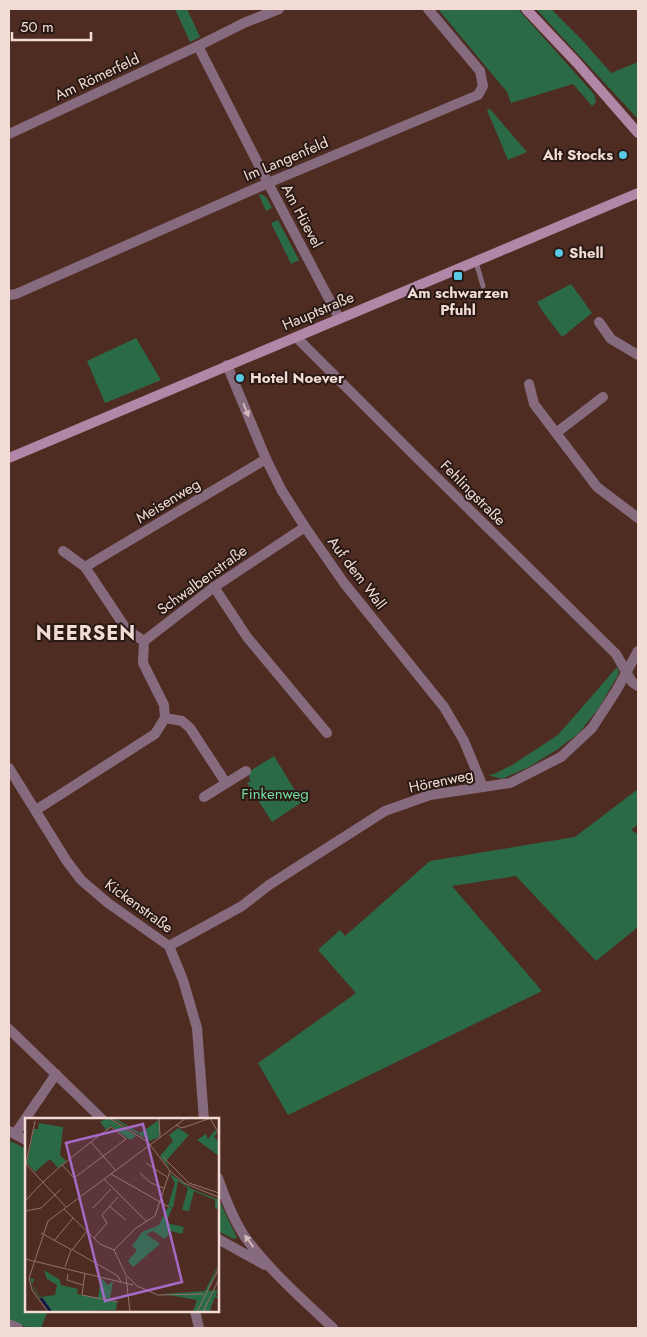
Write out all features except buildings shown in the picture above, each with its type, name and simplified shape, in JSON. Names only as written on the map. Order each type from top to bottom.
[{"type":"street","name":"Am Römerfeld","points":[[9,134],[244,23],[279,9]]},
{"type":"street","name":"Im Langenfeld","points":[[9,295],[16,294],[268,183],[478,95],[483,86],[480,71],[428,9]]},
{"type":"street","points":[[526,9],[577,63],[638,133]]},
{"type":"street","name":"Am Hüevel","points":[[198,46],[339,318]]},
{"type":"street","name":"Hauptstraße","points":[[9,458],[638,193]]},
{"type":"street","points":[[599,322],[611,339],[638,355]]},
{"type":"street","name":"Fehlingstraße","points":[[296,337],[616,654],[632,682],[638,686]]},
{"type":"street","name":"Auf dem Wall","points":[[228,365],[266,459],[282,490],[305,528],[344,583],[444,707],[464,741],[483,787]]},
{"type":"street","points":[[529,384],[534,404],[597,487],[638,518]]},
{"type":"street","points":[[556,434],[603,397]]},
{"type":"street","name":"Meisenweg","points":[[84,567],[266,459]]},
{"type":"street","name":"Schwalbenstraße","points":[[144,641],[214,587],[305,528]]},
{"type":"street","points":[[36,810],[155,734],[165,718],[164,705],[143,663],[144,641],[127,630],[84,567],[63,551]]},
{"type":"street","points":[[214,587],[247,637],[327,733]]},
{"type":"street","name":"Hörenweg","points":[[169,946],[242,906],[269,885],[385,811],[430,795],[510,784],[561,757],[592,728],[616,691],[638,650]]},
{"type":"street","points":[[165,718],[182,721],[190,728],[226,783]]},
{"type":"street","name":"Kickenstraße","points":[[9,768],[66,860],[81,880],[103,899],[169,946],[197,1028],[204,1118]]},
{"type":"street","points":[[204,797],[246,771]]},
{"type":"street","points":[[9,1029],[101,1118]]},
{"type":"street","points":[[25,1140],[12,1133],[56,1074]]},
{"type":"street","points":[[219,1180],[234,1218],[245,1236],[281,1278],[334,1328]]},
{"type":"street","points":[[219,1240],[251,1257],[281,1278]]},
{"type":"street","points":[[195,1312],[199,1328]]},
{"type":"street","points":[[9,1324],[18,1328]]},
{"type":"lane","points":[[476,262],[483,286]]},
{"type":"green space","points":[[175,9],[187,9],[200,37],[190,42]]},
{"type":"green space","points":[[438,9],[518,9],[594,94],[596,102],[592,106],[573,84],[511,103],[507,92]]},
{"type":"green space","points":[[536,9],[551,9],[584,42],[611,73],[638,62],[638,119]]},
{"type":"green space","points":[[490,109],[527,152],[508,160],[487,110]]},
{"type":"green space","points":[[260,194],[266,197],[272,208],[266,211]]},
{"type":"green space","points":[[278,220],[299,260],[291,264],[271,223]]},
{"type":"green space","points":[[571,284],[592,313],[562,337],[537,302]]},
{"type":"green space","points":[[136,338],[161,380],[105,403],[87,361]]},
{"type":"green space","points":[[617,667],[619,672],[617,677],[598,709],[579,733],[529,767],[502,779],[488,775],[512,765],[558,735]]},
{"type":"green space","name":"Finkenweg","points":[[274,756],[302,802],[272,822],[247,783],[251,781],[249,778],[250,771]]},
{"type":"green space","points":[[638,789],[638,824],[631,830],[638,834],[638,927],[596,961],[516,876],[452,886],[542,991],[288,1115],[258,1063],[356,993],[318,950],[340,930],[345,936],[430,861],[575,837]]},
{"type":"green space","points":[[11,1141],[25,1148],[25,1312],[48,1312],[41,1328],[28,1328],[9,1319],[9,1147]]},
{"type":"green space","points":[[219,1202],[237,1238],[234,1239],[219,1232]]},
{"type":"place","name":"Alt Stocks","points":[[623,155]]},
{"type":"place","name":"Shell","points":[[559,253]]},
{"type":"place","name":"Am schwarzen Pfuhl","points":[[458,276]]},
{"type":"place","name":"Hotel Noever","points":[[240,378]]},
{"type":"district","name":"NEERSEN","points":[[86,633]]}]
